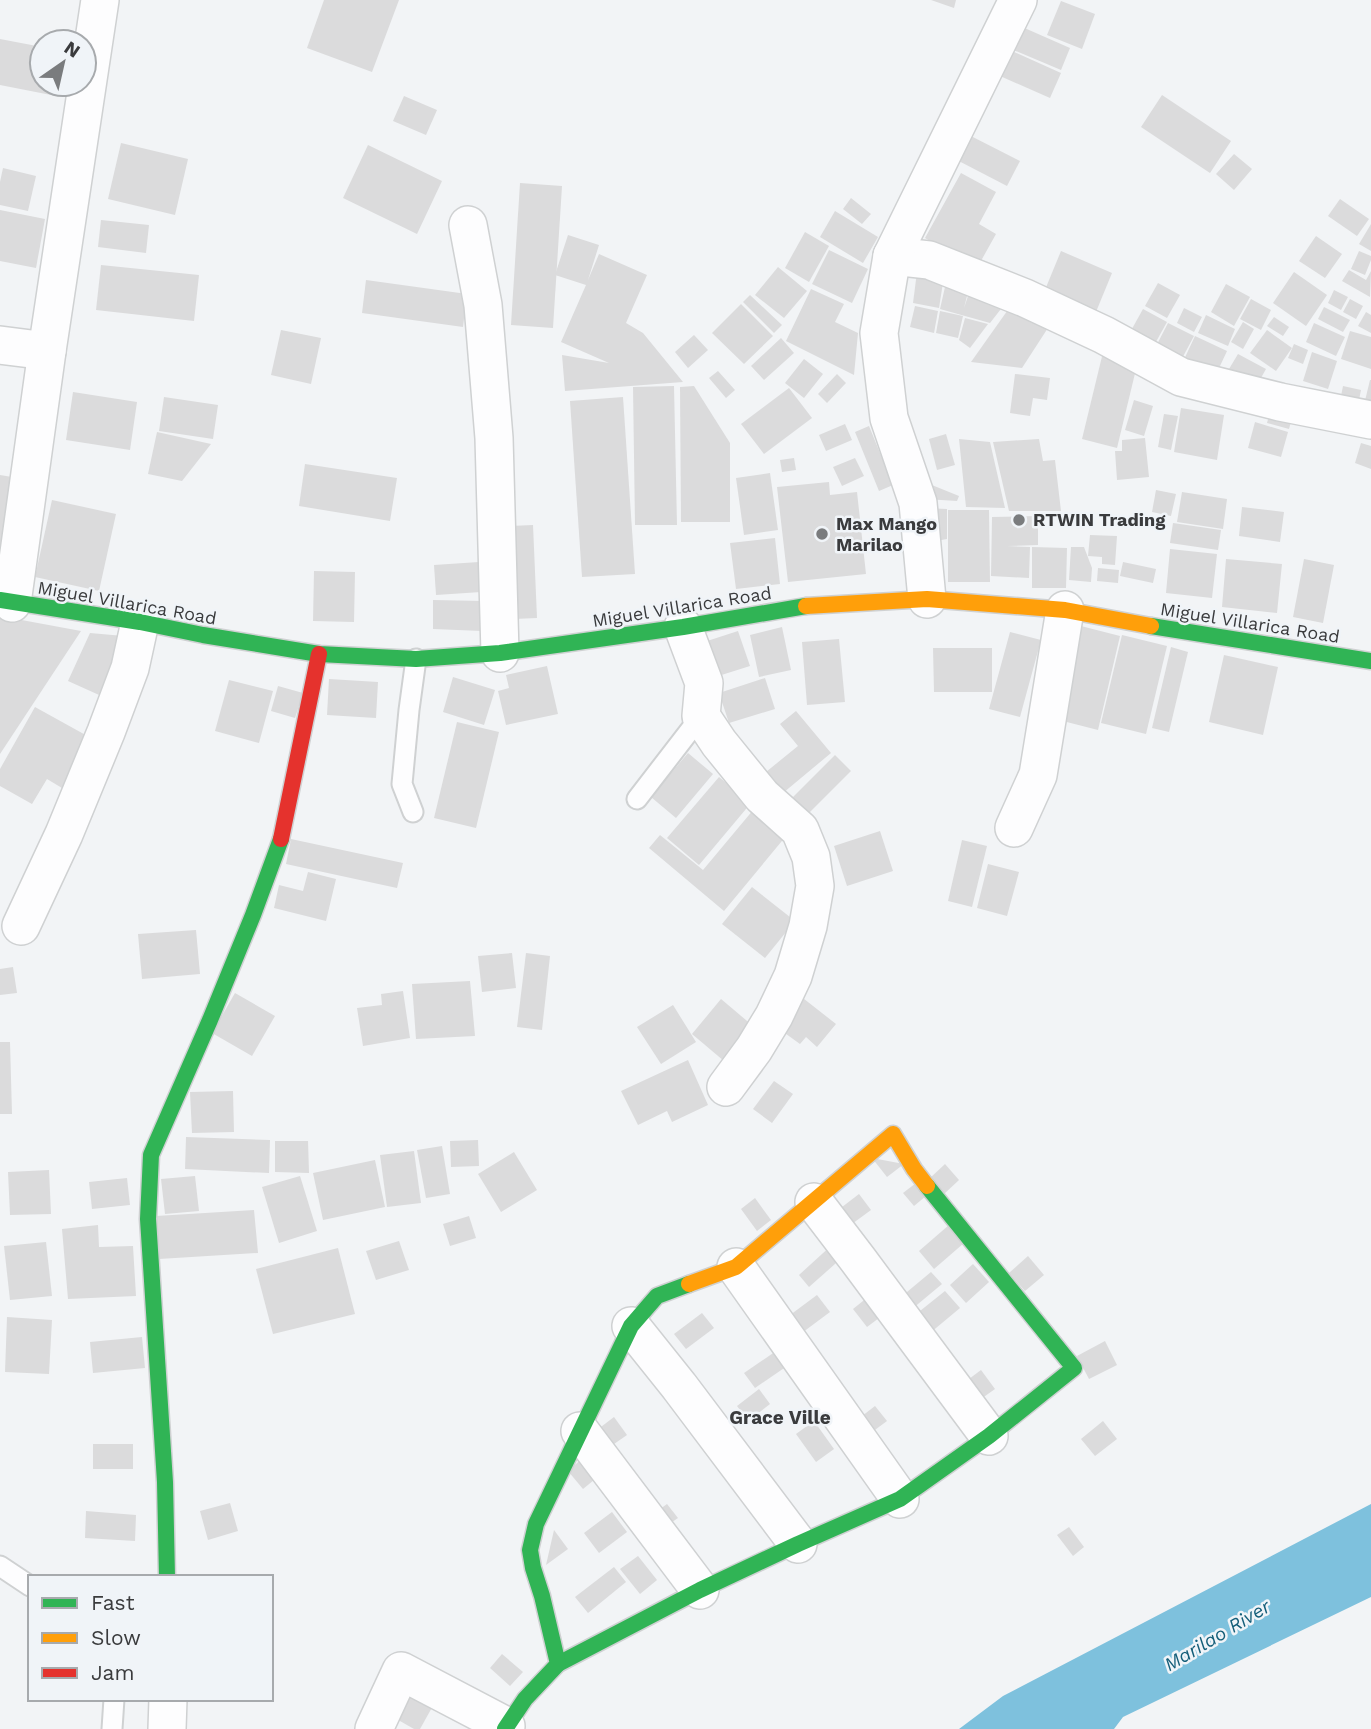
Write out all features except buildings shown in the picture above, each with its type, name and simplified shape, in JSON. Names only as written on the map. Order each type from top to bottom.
[{"type":"street","points":[[6,602],[100,0]]},
{"type":"street","points":[[927,599],[918,503],[889,418],[879,333],[892,256],[1018,0]]},
{"type":"street","points":[[467,225],[484,305],[492,412],[500,653]]},
{"type":"street","points":[[892,256],[929,260],[1025,298],[1104,335],[1181,377],[1280,402],[1371,420]]},
{"type":"street","points":[[0,345],[47,351]]},
{"type":"street","name":"Miguel Villarica Road","points":[[6,602],[140,622],[319,654],[416,659],[500,653],[808,606],[927,599],[1065,610],[1371,661]]},
{"type":"street","points":[[1014,828],[1038,775],[1065,610]]},
{"type":"street","points":[[21,926],[64,834],[106,732],[130,668],[140,622]]},
{"type":"street","points":[[683,627],[704,683],[701,716],[762,796],[800,830],[811,857],[815,887],[808,926],[793,976],[754,1049],[726,1087]]},
{"type":"street","points":[[167,1575],[165,1482],[148,1219],[151,1155],[215,1008],[282,837],[319,654]]},
{"type":"street","points":[[374,1729],[401,1671],[506,1728],[525,1699],[558,1664],[700,1590],[901,1499],[989,1436],[1074,1368],[914,1169],[893,1134],[736,1267],[657,1296],[631,1326],[536,1524],[530,1550],[558,1664]]},
{"type":"street","points":[[814,1202],[989,1436]]},
{"type":"street","points":[[736,1267],[901,1499]]},
{"type":"street","points":[[631,1326],[797,1544]]},
{"type":"street","points":[[580,1431],[700,1590]]},
{"type":"street","points":[[167,1729],[168,1701]]},
{"type":"lane","points":[[414,812],[402,784],[416,659]]},
{"type":"lane","points":[[637,799],[701,716]]},
{"type":"lane","points":[[0,1566],[28,1585]]},
{"type":"lane","points":[[112,1729],[114,1701]]},
{"type":"water","name":"Marilao River","points":[[1371,1504],[1371,1597],[1123,1717],[1114,1729],[959,1729],[1003,1696]]},
{"type":"traffic: fast","points":[[0,600],[319,654],[416,659],[500,653],[806,606]]},
{"type":"traffic: fast","points":[[1151,626],[1371,661]]},
{"type":"traffic: fast","points":[[167,1575],[165,1482],[148,1219],[151,1155],[210,1020],[281,839]]},
{"type":"traffic: fast","points":[[558,1664],[700,1590],[900,1499],[989,1436],[1074,1368],[927,1186]]},
{"type":"traffic: fast","points":[[505,1729],[525,1699],[558,1664],[530,1550],[536,1524],[631,1326],[657,1296],[689,1284]]},
{"type":"traffic: slow","points":[[806,606],[927,599],[1065,610],[1151,626]]},
{"type":"traffic: slow","points":[[689,1284],[736,1267],[893,1134],[927,1186]]},
{"type":"traffic: jam","points":[[281,839],[319,654]]},
{"type":"place","name":"RTWIN Trading","points":[[1019,520]]},
{"type":"place","name":"Max Mango Marilao","points":[[822,534]]},
{"type":"district","name":"Grace Ville","points":[[780,1417]]}]
